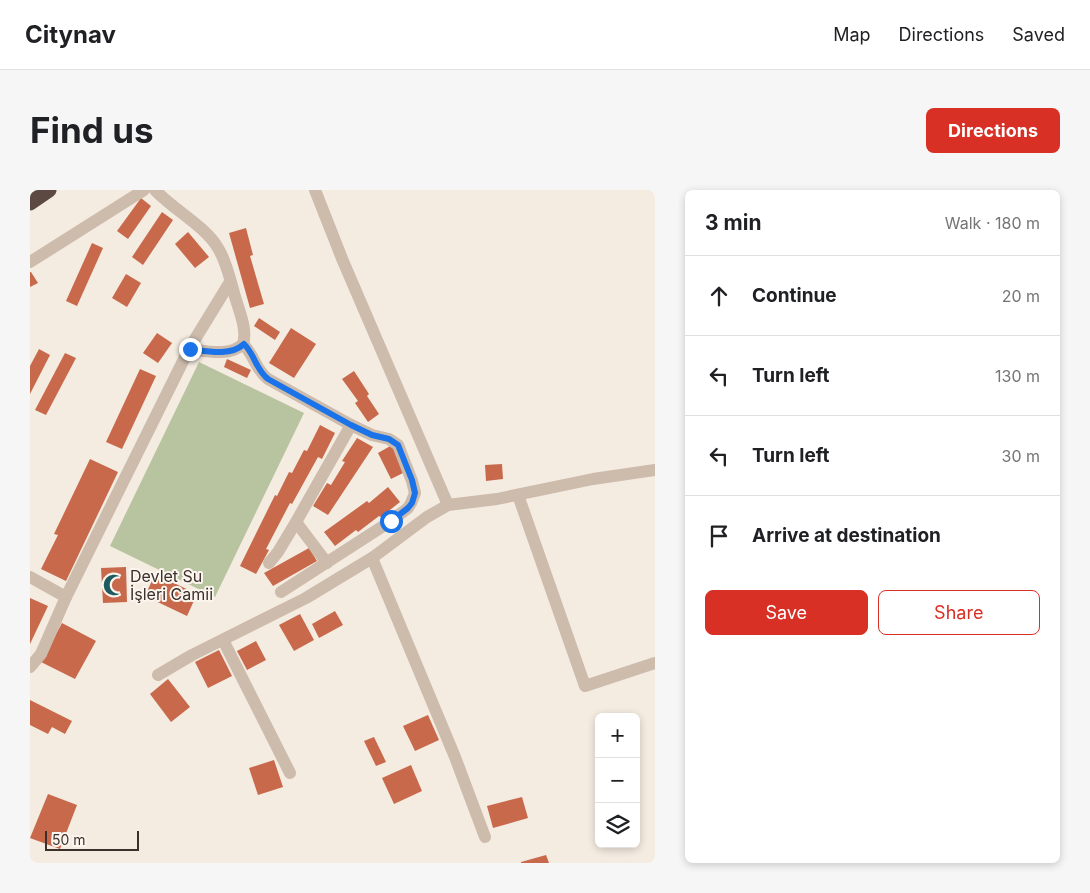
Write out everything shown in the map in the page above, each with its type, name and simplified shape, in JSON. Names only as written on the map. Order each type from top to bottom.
[{"type":"highway","points":[[30,203],[50,190]]},
{"type":"street","points":[[30,262],[144,190]]},
{"type":"street","points":[[155,190],[176,210],[202,229],[219,248],[245,332],[244,344],[252,354],[260,372],[268,379],[351,425],[372,435],[395,442],[400,449],[412,480],[415,493],[412,503],[408,508],[282,592]]},
{"type":"street","points":[[315,190],[343,262],[448,506]]},
{"type":"street","points":[[30,667],[41,654],[66,597],[190,349],[230,282]]},
{"type":"street","points":[[190,349],[227,352],[244,344]]},
{"type":"street","points":[[269,563],[296,522],[351,425]]},
{"type":"street","points":[[158,675],[192,655],[306,598],[372,558],[427,517],[448,506],[518,495],[608,476],[655,470]]},
{"type":"street","points":[[518,495],[585,686],[655,663]]},
{"type":"street","points":[[296,522],[327,563]]},
{"type":"street","points":[[372,558],[455,757],[485,837]]},
{"type":"street","points":[[30,577],[66,597]]},
{"type":"street","points":[[223,640],[290,773]]},
{"type":"green space","points":[[199,362],[304,413],[215,597],[110,546]]},
{"type":"building","points":[[141,198],[151,206],[128,239],[117,231]]},
{"type":"building","points":[[162,212],[173,220],[143,265],[132,257]]},
{"type":"building","points":[[246,228],[253,255],[250,256],[264,304],[250,308],[229,233]]},
{"type":"building","points":[[188,232],[209,257],[195,268],[175,244]]},
{"type":"building","points":[[92,243],[103,248],[77,306],[66,301]]},
{"type":"building","points":[[30,272],[38,283],[30,287]]},
{"type":"building","points":[[126,274],[141,283],[127,307],[112,298]]},
{"type":"building","points":[[259,318],[280,332],[275,340],[254,326]]},
{"type":"building","points":[[291,328],[316,344],[294,378],[269,363]]},
{"type":"building","points":[[157,333],[172,343],[158,363],[143,353]]},
{"type":"building","points":[[39,349],[50,355],[30,394],[30,366]]},
{"type":"building","points":[[65,353],[76,358],[46,415],[35,410]]},
{"type":"building","points":[[227,359],[251,370],[247,378],[224,367]]},
{"type":"building","points":[[140,369],[156,376],[122,449],[106,442]]},
{"type":"building","points":[[354,371],[379,414],[368,422],[355,403],[358,401],[342,379]]},
{"type":"building","points":[[320,425],[335,433],[322,459],[318,457],[292,504],[290,503],[266,549],[269,550],[256,574],[240,566],[275,495],[277,496],[289,472],[292,473],[304,450],[307,451]]},
{"type":"building","points":[[357,438],[373,447],[328,515],[313,506],[327,483],[331,485],[345,462],[342,461]]},
{"type":"building","points":[[392,445],[405,472],[391,479],[378,453]]},
{"type":"building","points":[[90,459],[118,472],[66,581],[41,569],[58,535],[54,534]]},
{"type":"building","points":[[502,464],[503,479],[486,481],[485,465]]},
{"type":"building","points":[[388,487],[400,502],[381,517],[379,516],[358,532],[356,530],[335,546],[324,532],[367,501],[369,503]]},
{"type":"building","points":[[309,548],[317,561],[273,586],[264,573]]},
{"type":"building","name":"Devlet Su İşleri Camii","points":[[126,567],[127,602],[103,603],[101,568]]},
{"type":"building","points":[[155,574],[197,594],[187,616],[145,596]]},
{"type":"building","points":[[30,598],[48,606],[30,644]]},
{"type":"building","points":[[335,611],[343,625],[319,638],[312,624]]},
{"type":"building","points":[[300,614],[314,640],[294,651],[279,625]]},
{"type":"building","points":[[62,623],[96,641],[75,679],[41,662]]},
{"type":"building","points":[[256,641],[266,660],[247,670],[237,651]]},
{"type":"building","points":[[219,650],[232,676],[208,688],[195,662]]},
{"type":"building","points":[[168,679],[190,707],[171,722],[150,694]]},
{"type":"building","points":[[30,700],[72,721],[65,734],[52,727],[48,734],[30,725]]},
{"type":"building","points":[[428,715],[439,740],[415,751],[403,726]]},
{"type":"building","points":[[374,737],[386,762],[376,766],[364,741]]},
{"type":"building","points":[[274,760],[283,787],[258,795],[249,768]]},
{"type":"building","points":[[411,765],[422,791],[394,804],[382,778]]},
{"type":"building","points":[[48,794],[77,805],[60,849],[30,838]]},
{"type":"building","points":[[522,797],[528,818],[493,828],[487,806]]},
{"type":"building","points":[[546,855],[549,863],[521,863],[521,862]]},
{"type":"place","name":"Devlet Su İşleri Camii","points":[[114,585]]},
{"type":"route","points":[[190,349],[227,352],[234,351],[244,344],[250,350],[257,368],[268,379],[351,425],[372,435],[395,442],[400,449],[415,493],[412,503],[408,508],[391,521]]}]
